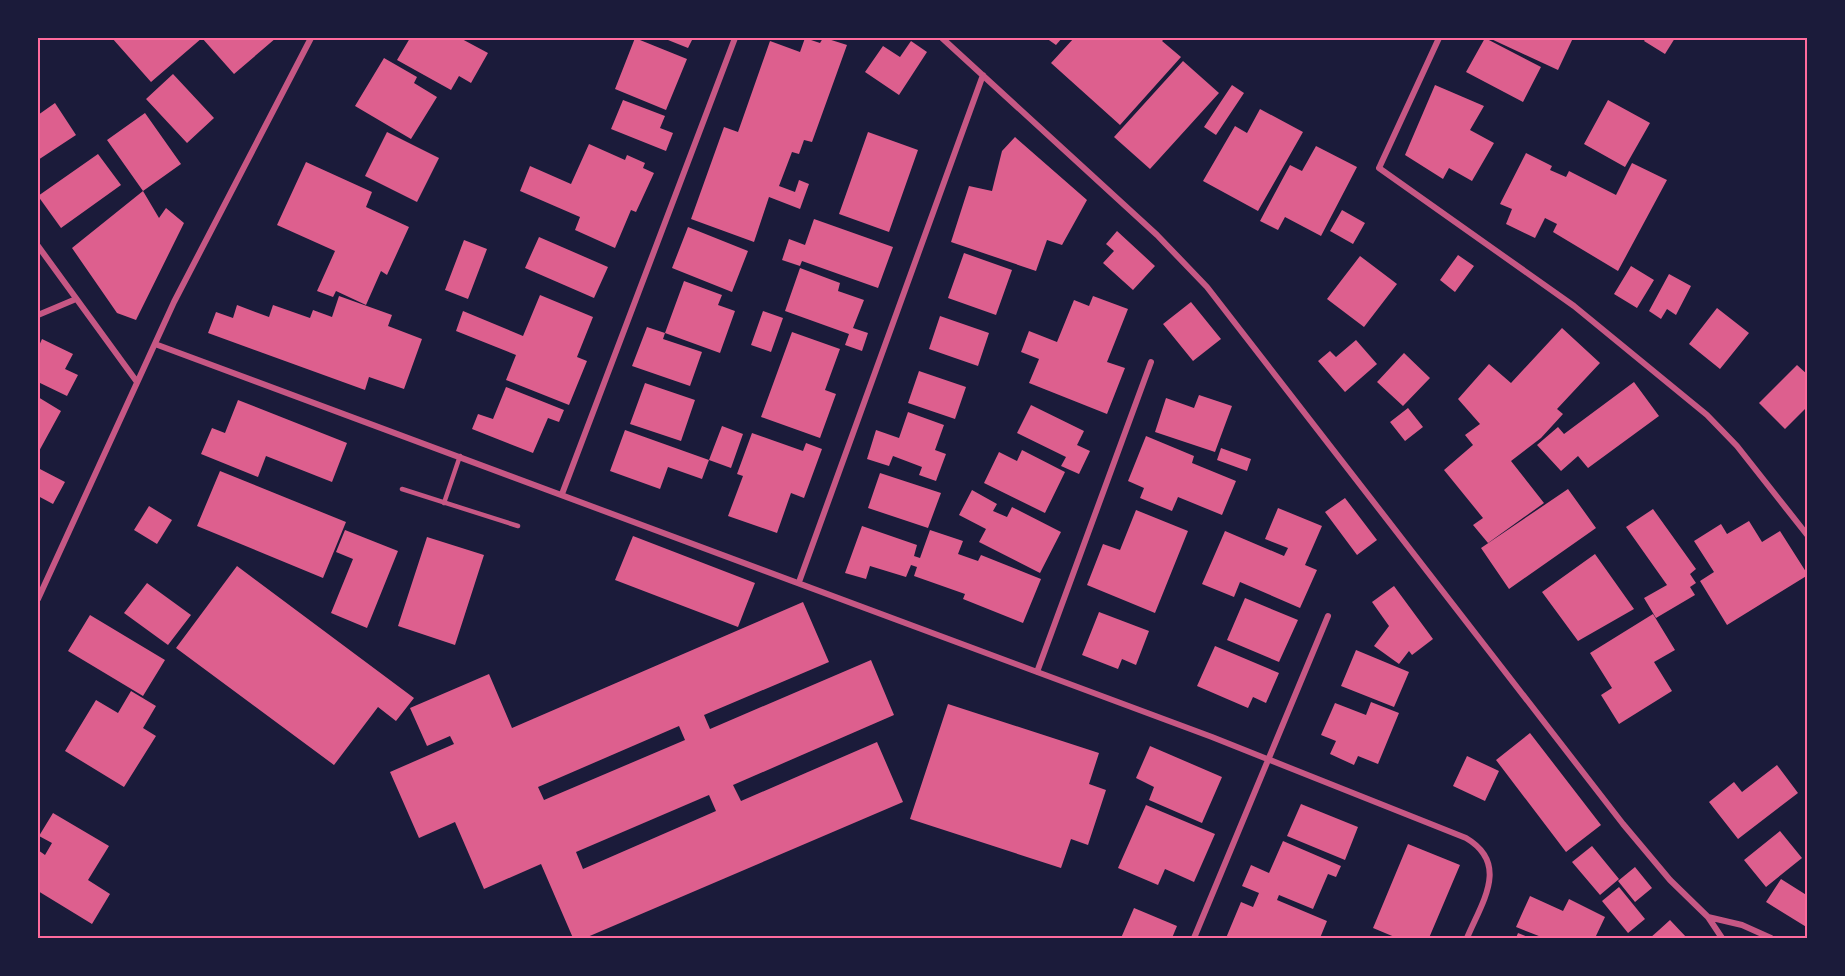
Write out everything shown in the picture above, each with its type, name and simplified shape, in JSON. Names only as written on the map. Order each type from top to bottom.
[{"type":"street","points":[[38,599],[174,302],[311,38]]},
{"type":"street","points":[[562,494],[735,38]]},
{"type":"street","points":[[942,38],[1157,235],[1207,287],[1646,852],[1690,902],[1708,917],[1722,939]]},
{"type":"street","points":[[1439,38],[1379,168],[1575,306],[1707,415],[1737,446],[1808,536]]},
{"type":"street","points":[[800,582],[983,75]]},
{"type":"street","points":[[38,246],[137,382]]},
{"type":"street","points":[[38,315],[76,299]]},
{"type":"street","points":[[155,344],[800,582],[1269,759],[1466,838],[1478,846],[1487,858],[1490,874],[1488,886],[1467,939]]},
{"type":"street","points":[[1037,672],[1151,362]]},
{"type":"street","points":[[1194,939],[1328,616]]},
{"type":"street","points":[[1708,917],[1742,925],[1771,939]]},
{"type":"lane","points":[[444,503],[460,456]]},
{"type":"lane","points":[[402,489],[518,526]]},
{"type":"building","points":[[112,38],[202,38],[151,82]]},
{"type":"building","points":[[202,38],[276,38],[234,74]]},
{"type":"building","points":[[410,38],[460,38],[488,53],[471,83],[459,76],[451,90],[397,60]]},
{"type":"building","points":[[635,38],[687,59],[666,110],[615,89]]},
{"type":"building","points":[[663,38],[693,38],[688,48]]},
{"type":"building","points":[[805,38],[820,43],[825,38],[847,45],[812,142],[804,140],[799,154],[792,152],[779,186],[795,192],[799,180],[809,184],[800,209],[769,197],[754,242],[691,219],[724,127],[738,132],[770,41],[800,52]]},
{"type":"building","points":[[1046,38],[1062,38],[1056,45]]},
{"type":"building","points":[[1074,38],[1165,38],[1162,41],[1181,57],[1120,125],[1051,63]]},
{"type":"building","points":[[1485,38],[1541,67],[1523,102],[1466,72]]},
{"type":"building","points":[[1489,38],[1573,38],[1558,70]]},
{"type":"building","points":[[1646,38],[1675,38],[1665,54],[1644,41]]},
{"type":"building","points":[[911,41],[927,52],[899,95],[865,72],[883,46],[900,57]]},
{"type":"building","points":[[384,58],[417,77],[414,83],[437,97],[411,139],[355,106]]},
{"type":"building","points":[[1183,61],[1219,93],[1150,169],[1114,137]]},
{"type":"building","points":[[173,74],[214,118],[187,143],[146,99]]},
{"type":"building","points":[[1232,85],[1244,93],[1216,135],[1204,127]]},
{"type":"building","points":[[1435,85],[1484,106],[1470,130],[1494,143],[1472,181],[1449,168],[1443,179],[1405,155]]},
{"type":"building","points":[[623,100],[665,116],[660,128],[673,133],[666,151],[611,129]]},
{"type":"building","points":[[1608,100],[1650,123],[1625,167],[1584,144]]},
{"type":"building","points":[[55,103],[76,135],[38,160],[38,115]]},
{"type":"building","points":[[1260,109],[1303,132],[1258,211],[1203,181],[1235,126],[1247,133]]},
{"type":"building","points":[[145,113],[181,164],[143,191],[107,140]]},
{"type":"building","points":[[387,132],[439,158],[417,202],[365,176]]},
{"type":"building","points":[[868,132],[918,150],[889,232],[839,214]]},
{"type":"building","points":[[1015,137],[1087,200],[1062,245],[1047,240],[1036,271],[951,242],[969,186],[992,191],[1002,151]]},
{"type":"building","points":[[589,144],[625,160],[627,155],[645,163],[643,168],[654,173],[636,212],[631,210],[615,248],[575,230],[580,217],[520,191],[530,166],[571,184]]},
{"type":"building","points":[[1316,146],[1357,167],[1321,236],[1285,217],[1278,230],[1260,221],[1290,165],[1302,171]]},
{"type":"building","points":[[1526,153],[1552,166],[1550,170],[1566,177],[1569,171],[1616,195],[1632,163],[1667,180],[1618,271],[1553,232],[1557,224],[1545,218],[1535,238],[1506,224],[1512,209],[1500,204]]},
{"type":"building","points":[[98,154],[121,185],[61,228],[38,196]]},
{"type":"building","points":[[306,162],[372,192],[366,207],[409,227],[387,275],[381,271],[366,305],[336,291],[333,297],[317,291],[335,251],[277,225]]},
{"type":"building","points":[[143,191],[159,218],[166,208],[184,223],[136,320],[117,313],[72,248]]},
{"type":"building","points":[[1342,210],[1365,223],[1353,244],[1330,231]]},
{"type":"building","points":[[814,219],[893,247],[878,288],[802,261],[800,266],[782,260],[789,239],[805,245]]},
{"type":"building","points":[[688,227],[748,251],[732,292],[672,268]]},
{"type":"building","points":[[1117,231],[1155,266],[1133,290],[1103,263],[1114,251],[1106,244]]},
{"type":"building","points":[[539,237],[608,267],[594,298],[525,268]]},
{"type":"building","points":[[464,240],[487,249],[468,299],[445,290]]},
{"type":"building","points":[[964,253],[1012,270],[996,315],[948,298]]},
{"type":"building","points":[[1458,255],[1474,266],[1455,292],[1440,280]]},
{"type":"building","points":[[1360,256],[1397,284],[1364,327],[1327,299]]},
{"type":"building","points":[[1631,266],[1654,280],[1637,308],[1614,294]]},
{"type":"building","points":[[800,268],[840,283],[838,291],[864,300],[853,328],[868,333],[862,351],[845,345],[849,334],[785,311]]},
{"type":"building","points":[[1669,274],[1691,286],[1676,315],[1667,309],[1661,319],[1649,311]]},
{"type":"building","points":[[684,281],[722,295],[718,305],[735,311],[720,353],[665,333]]},
{"type":"building","points":[[540,295],[593,317],[577,357],[587,361],[569,405],[506,380],[516,355],[456,331],[463,311],[523,336]]},
{"type":"building","points":[[339,296],[392,315],[388,326],[422,339],[404,389],[369,377],[365,390],[208,333],[216,312],[233,318],[237,305],[269,317],[273,305],[310,318],[313,310],[332,317]]},
{"type":"building","points":[[1093,296],[1128,309],[1107,362],[1125,368],[1107,414],[1029,383],[1039,359],[1021,352],[1029,331],[1057,342],[1074,300],[1089,306]]},
{"type":"building","points":[[1191,302],[1221,339],[1193,361],[1163,324]]},
{"type":"building","points":[[1717,308],[1749,333],[1720,369],[1689,344]]},
{"type":"building","points":[[763,311],[783,318],[771,352],[751,345]]},
{"type":"building","points":[[940,316],[989,333],[978,366],[929,349]]},
{"type":"building","points":[[647,327],[665,333],[663,339],[702,352],[690,386],[632,366]]},
{"type":"building","points":[[1562,328],[1600,363],[1557,409],[1563,414],[1541,438],[1511,461],[1544,503],[1488,543],[1473,525],[1483,518],[1444,470],[1473,445],[1465,435],[1480,424],[1458,399],[1489,364],[1511,383]]},
{"type":"building","points":[[792,332],[840,349],[825,390],[836,394],[820,438],[761,417]]},
{"type":"building","points":[[42,339],[73,354],[65,369],[78,375],[67,396],[38,382],[38,348]]},
{"type":"building","points":[[1356,340],[1377,364],[1345,392],[1318,361],[1330,351],[1336,357]]},
{"type":"building","points":[[1404,353],[1430,378],[1403,406],[1377,382]]},
{"type":"building","points":[[1797,365],[1808,375],[1808,406],[1785,429],[1759,403]]},
{"type":"building","points":[[919,371],[966,387],[955,419],[908,403]]},
{"type":"building","points":[[1634,382],[1659,416],[1588,468],[1578,456],[1561,471],[1537,445],[1558,427],[1564,434]]},
{"type":"building","points":[[645,383],[695,400],[681,441],[630,424]]},
{"type":"building","points":[[506,387],[564,410],[559,422],[548,418],[533,453],[472,429],[478,414],[493,419]]},
{"type":"building","points":[[1199,395],[1232,406],[1215,452],[1155,432],[1166,398],[1194,408]]},
{"type":"building","points":[[38,397],[61,411],[38,453]]},
{"type":"building","points":[[238,400],[347,443],[332,482],[266,456],[258,477],[201,454],[212,428],[225,433]]},
{"type":"building","points":[[1031,405],[1084,431],[1077,445],[1090,451],[1079,474],[1061,466],[1066,457],[1017,433]]},
{"type":"building","points":[[1408,408],[1423,427],[1405,441],[1390,422]]},
{"type":"building","points":[[908,412],[944,425],[935,450],[946,454],[936,481],[919,475],[922,467],[893,456],[889,466],[867,459],[876,430],[899,438]]},
{"type":"building","points":[[722,426],[743,434],[731,468],[709,460]]},
{"type":"building","points":[[625,430],[709,460],[702,479],[668,467],[660,489],[610,471]]},
{"type":"building","points":[[752,433],[803,451],[806,443],[822,449],[804,498],[791,493],[777,533],[728,516],[743,476],[737,474]]},
{"type":"building","points":[[1146,436],[1194,456],[1192,463],[1236,481],[1222,515],[1178,497],[1172,511],[1140,498],[1144,488],[1128,481]]},
{"type":"building","points":[[1221,448],[1251,459],[1247,471],[1217,460]]},
{"type":"building","points":[[1022,450],[1065,472],[1045,513],[984,483],[999,452],[1017,461]]},
{"type":"building","points":[[38,468],[65,482],[53,504],[38,496]]},
{"type":"building","points":[[220,471],[346,522],[323,578],[197,526]]},
{"type":"building","points":[[880,473],[941,493],[928,528],[868,508]]},
{"type":"building","points":[[1568,489],[1596,528],[1509,589],[1481,548]]},
{"type":"building","points":[[972,490],[997,504],[993,511],[1007,517],[1012,507],[1061,532],[1040,573],[979,542],[986,529],[959,515]]},
{"type":"building","points":[[1345,498],[1377,540],[1357,555],[1325,512]]},
{"type":"building","points":[[149,506],[172,520],[157,544],[134,530]]},
{"type":"building","points":[[1278,508],[1322,526],[1305,565],[1317,570],[1300,608],[1240,582],[1234,597],[1202,584],[1225,531],[1284,556],[1288,548],[1265,539]]},
{"type":"building","points":[[1653,509],[1696,569],[1690,574],[1696,583],[1690,587],[1695,595],[1656,618],[1644,598],[1667,585],[1626,527]]},
{"type":"building","points":[[1136,510],[1188,531],[1155,613],[1087,585],[1103,544],[1120,550]]},
{"type":"building","points":[[1749,521],[1762,542],[1780,531],[1808,575],[1727,625],[1700,581],[1714,572],[1694,541],[1721,524],[1727,534]]},
{"type":"building","points":[[862,526],[917,545],[914,556],[920,558],[930,530],[963,541],[958,554],[978,561],[981,555],[1041,579],[1023,623],[963,599],[965,594],[914,576],[917,567],[911,565],[906,577],[870,566],[866,579],[845,573]]},
{"type":"building","points":[[345,530],[398,551],[367,628],[331,613],[353,559],[336,552]]},
{"type":"building","points":[[633,536],[755,583],[738,627],[615,580]]},
{"type":"building","points":[[427,537],[484,555],[455,645],[398,626]]},
{"type":"building","points":[[1595,554],[1634,609],[1578,641],[1542,592]]},
{"type":"building","points":[[237,566],[414,698],[396,721],[378,707],[334,765],[176,648]]},
{"type":"building","points":[[147,583],[191,615],[168,645],[124,613]]},
{"type":"building","points":[[1394,586],[1433,639],[1412,655],[1409,651],[1399,664],[1374,646],[1389,626],[1372,602]]},
{"type":"building","points":[[1245,598],[1298,620],[1279,662],[1227,640]]},
{"type":"building","points":[[803,602],[829,662],[704,715],[710,729],[871,660],[894,715],[733,785],[741,801],[877,742],[903,802],[585,938],[573,938],[541,864],[484,889],[455,822],[419,838],[390,772],[454,744],[450,736],[427,746],[410,708],[489,674],[512,728]],"holes":[[[679,726],[685,740],[544,800],[538,787]],[[709,795],[716,811],[583,869],[576,852]]]},
{"type":"building","points":[[1099,612],[1149,631],[1136,665],[1122,659],[1118,669],[1082,655]]},
{"type":"building","points":[[1653,614],[1675,650],[1654,662],[1672,691],[1619,724],[1601,695],[1612,688],[1590,653]]},
{"type":"building","points":[[90,615],[165,660],[143,696],[68,651]]},
{"type":"building","points":[[1215,646],[1279,673],[1266,703],[1253,697],[1248,708],[1197,686]]},
{"type":"building","points":[[1356,650],[1409,672],[1394,707],[1341,686]]},
{"type":"building","points":[[131,691],[156,706],[143,728],[156,736],[124,787],[65,751],[96,700],[118,713]]},
{"type":"building","points":[[1371,702],[1399,713],[1378,764],[1358,756],[1354,765],[1330,754],[1336,741],[1321,735],[1335,703],[1366,715]]},
{"type":"building","points":[[948,704],[1099,753],[1089,784],[1106,790],[1088,845],[1071,839],[1061,868],[910,819]]},
{"type":"building","points":[[1530,733],[1601,825],[1566,852],[1496,760]]},
{"type":"building","points":[[1150,746],[1222,777],[1202,823],[1149,800],[1154,787],[1136,778]]},
{"type":"building","points":[[1467,756],[1499,771],[1485,801],[1453,786]]},
{"type":"building","points":[[1777,765],[1798,793],[1738,839],[1709,802],[1734,782],[1742,792]]},
{"type":"building","points":[[1301,804],[1358,827],[1345,860],[1287,836]]},
{"type":"building","points":[[1146,805],[1215,834],[1194,882],[1165,869],[1158,885],[1118,868]]},
{"type":"building","points":[[53,813],[109,846],[88,880],[110,894],[92,924],[38,891],[38,850],[45,855],[52,843],[39,836]]},
{"type":"building","points":[[1780,831],[1802,858],[1766,887],[1744,860]]},
{"type":"building","points":[[1283,841],[1341,866],[1336,877],[1328,874],[1313,909],[1279,895],[1277,900],[1327,921],[1320,938],[1226,938],[1241,902],[1253,907],[1259,893],[1242,886],[1251,865],[1269,873]]},
{"type":"building","points":[[1408,844],[1460,865],[1429,938],[1397,938],[1373,928]]},
{"type":"building","points":[[1592,846],[1619,879],[1600,895],[1572,862]]},
{"type":"building","points":[[1635,867],[1652,888],[1635,902],[1618,881]]},
{"type":"building","points":[[1781,879],[1808,896],[1808,928],[1766,902]]},
{"type":"building","points":[[1619,887],[1645,919],[1628,933],[1602,901]]},
{"type":"building","points":[[1530,896],[1563,911],[1569,899],[1605,917],[1595,938],[1544,938],[1516,927]]},
{"type":"building","points":[[1134,908],[1177,926],[1172,938],[1121,938]]},
{"type":"building","points":[[1670,920],[1687,938],[1650,938],[1659,930]]},
{"type":"building","points":[[1518,933],[1530,938],[1516,938]]}]
